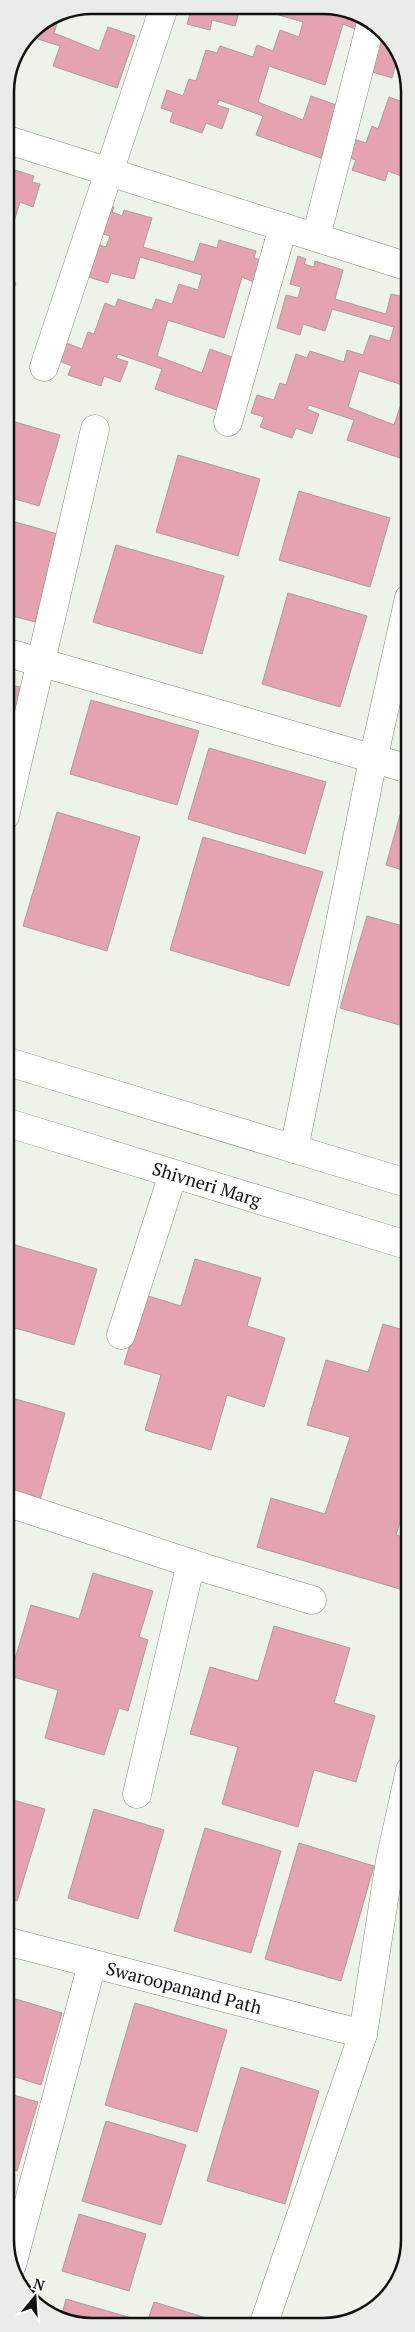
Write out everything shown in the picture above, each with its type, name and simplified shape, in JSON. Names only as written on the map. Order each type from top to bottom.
[{"type":"street","points":[[44,367],[162,14]]},
{"type":"street","points":[[316,237],[370,29]]},
{"type":"street","points":[[14,142],[401,264]]},
{"type":"street","points":[[228,422],[283,227]]},
{"type":"street","points":[[14,777],[95,429]]},
{"type":"street","points":[[294,1149],[373,760],[401,634]]},
{"type":"street","points":[[14,654],[41,660],[401,767]]},
{"type":"street","points":[[14,1064],[401,1181]]},
{"type":"street","name":"Shivneri Marg","points":[[14,1125],[401,1243]]},
{"type":"street","points":[[121,1335],[173,1174]]},
{"type":"street","points":[[14,1505],[191,1563],[312,1600]]},
{"type":"street","points":[[137,1794],[191,1563]]},
{"type":"street","points":[[266,2318],[363,2034],[390,1861],[401,1811]]},
{"type":"street","name":"Swaroopanand Path","points":[[14,1943],[363,2034]]},
{"type":"street","points":[[15,2255],[92,1964]]},
{"type":"building","points":[[190,14],[239,14],[235,26],[212,20],[210,30],[187,24]]},
{"type":"building","points":[[275,14],[339,15],[359,23],[357,30],[343,24],[325,85],[269,66],[258,102],[303,120],[311,96],[339,106],[321,158],[256,135],[263,116],[219,100],[217,105],[229,109],[222,129],[206,123],[202,133],[170,122],[173,112],[161,108],[167,90],[183,96],[189,79],[196,81],[206,50],[217,53],[220,46],[253,57],[257,45],[273,51],[280,30],[299,37],[303,22]]},
{"type":"building","points":[[58,22],[54,33],[99,51],[108,27],[135,36],[117,88],[53,66],[60,46],[35,38]]},
{"type":"building","points":[[378,38],[385,44],[398,68],[395,67],[392,78],[369,71]]},
{"type":"building","points":[[389,97],[400,101],[401,98],[401,176],[388,171],[385,181],[352,170],[356,160],[343,156],[350,138],[366,143],[372,126],[378,129]]},
{"type":"building","points":[[14,170],[34,176],[32,182],[40,184],[33,207],[20,202],[14,222]]},
{"type":"building","points":[[106,204],[114,207],[112,212],[122,216],[124,210],[152,218],[143,247],[194,262],[200,243],[217,248],[219,240],[256,251],[254,258],[262,260],[256,283],[242,277],[224,338],[168,320],[157,356],[202,373],[210,349],[237,359],[220,411],[155,389],[162,369],[118,354],[116,358],[128,362],[120,382],[104,376],[101,386],[68,375],[72,366],[59,361],[66,343],[82,349],[88,332],[94,334],[105,303],[115,307],[118,299],[152,310],[156,299],[172,304],[179,284],[198,290],[202,275],[140,257],[134,279],[111,273],[108,283],[85,276],[94,243],[106,247],[110,236],[98,232]]},
{"type":"building","points":[[298,256],[306,259],[304,264],[314,267],[315,261],[343,270],[335,299],[386,314],[391,294],[401,296],[401,384],[359,371],[348,407],[394,425],[401,404],[401,458],[347,440],[354,420],[309,405],[307,409],[319,414],[312,434],[296,428],[292,438],[260,427],[264,417],[251,413],[257,395],[274,400],[280,383],[286,385],[296,354],[307,358],[310,351],[344,362],[347,350],[363,355],[370,335],[390,341],[394,327],[332,309],[325,331],[303,324],[300,335],[277,328],[286,295],[298,298],[301,287],[290,284]]},
{"type":"building","points":[[14,422],[60,435],[39,506],[14,499]]},
{"type":"building","points":[[178,455],[260,479],[238,556],[156,532]]},
{"type":"building","points":[[299,491],[390,518],[370,587],[279,560]]},
{"type":"building","points":[[14,522],[61,535],[35,622],[14,616]]},
{"type":"building","points":[[116,545],[224,576],[202,654],[93,622]]},
{"type":"building","points":[[288,593],[367,616],[340,707],[262,684]]},
{"type":"building","points":[[14,686],[23,688],[14,718]]},
{"type":"building","points":[[91,700],[199,731],[177,805],[70,774]]},
{"type":"building","points":[[209,748],[326,782],[305,854],[188,819]]},
{"type":"building","points":[[57,812],[140,837],[107,951],[23,926]]},
{"type":"building","points":[[401,812],[401,870],[386,865]]},
{"type":"building","points":[[203,837],[323,872],[289,986],[170,950]]},
{"type":"building","points":[[367,916],[401,925],[401,1025],[340,1008]]},
{"type":"building","points":[[14,1245],[97,1269],[74,1345],[14,1328]]},
{"type":"building","points":[[195,1259],[261,1278],[247,1326],[285,1338],[264,1407],[227,1395],[211,1450],[145,1430],[161,1375],[124,1364],[145,1295],[181,1306]]},
{"type":"building","points":[[383,1324],[401,1329],[401,1518],[396,1535],[401,1536],[401,1589],[257,1547],[271,1498],[325,1514],[350,1437],[307,1425],[326,1360],[368,1372]]},
{"type":"building","points":[[14,1399],[65,1413],[40,1500],[14,1492]]},
{"type":"building","points":[[93,1573],[153,1591],[139,1637],[148,1640],[128,1711],[119,1708],[104,1755],[45,1738],[58,1690],[14,1677],[14,1662],[31,1605],[79,1619]]},
{"type":"building","points":[[274,1626],[350,1648],[334,1703],[375,1716],[356,1782],[314,1770],[298,1827],[222,1804],[238,1747],[190,1734],[210,1667],[258,1681]]},
{"type":"building","points":[[14,1800],[45,1809],[17,1901],[14,1900]]},
{"type":"building","points":[[94,1809],[164,1830],[138,1919],[68,1898]]},
{"type":"building","points":[[205,1828],[281,1851],[251,1953],[174,1931]]},
{"type":"building","points":[[299,1843],[374,1866],[341,1981],[265,1959]]},
{"type":"building","points":[[14,1998],[62,2013],[41,2085],[14,2077]]},
{"type":"building","points":[[135,2003],[227,2030],[197,2132],[105,2105]]},
{"type":"building","points":[[241,2067],[319,2091],[285,2204],[207,2181]]},
{"type":"building","points":[[14,2095],[38,2102],[17,2171],[14,2170]]},
{"type":"building","points":[[106,2121],[186,2145],[161,2225],[82,2201]]},
{"type":"building","points":[[79,2214],[146,2234],[129,2291],[62,2271]]},
{"type":"building","points":[[66,2299],[132,2318],[76,2317],[63,2312]]},
{"type":"building","points":[[154,2302],[207,2318],[149,2318]]}]
